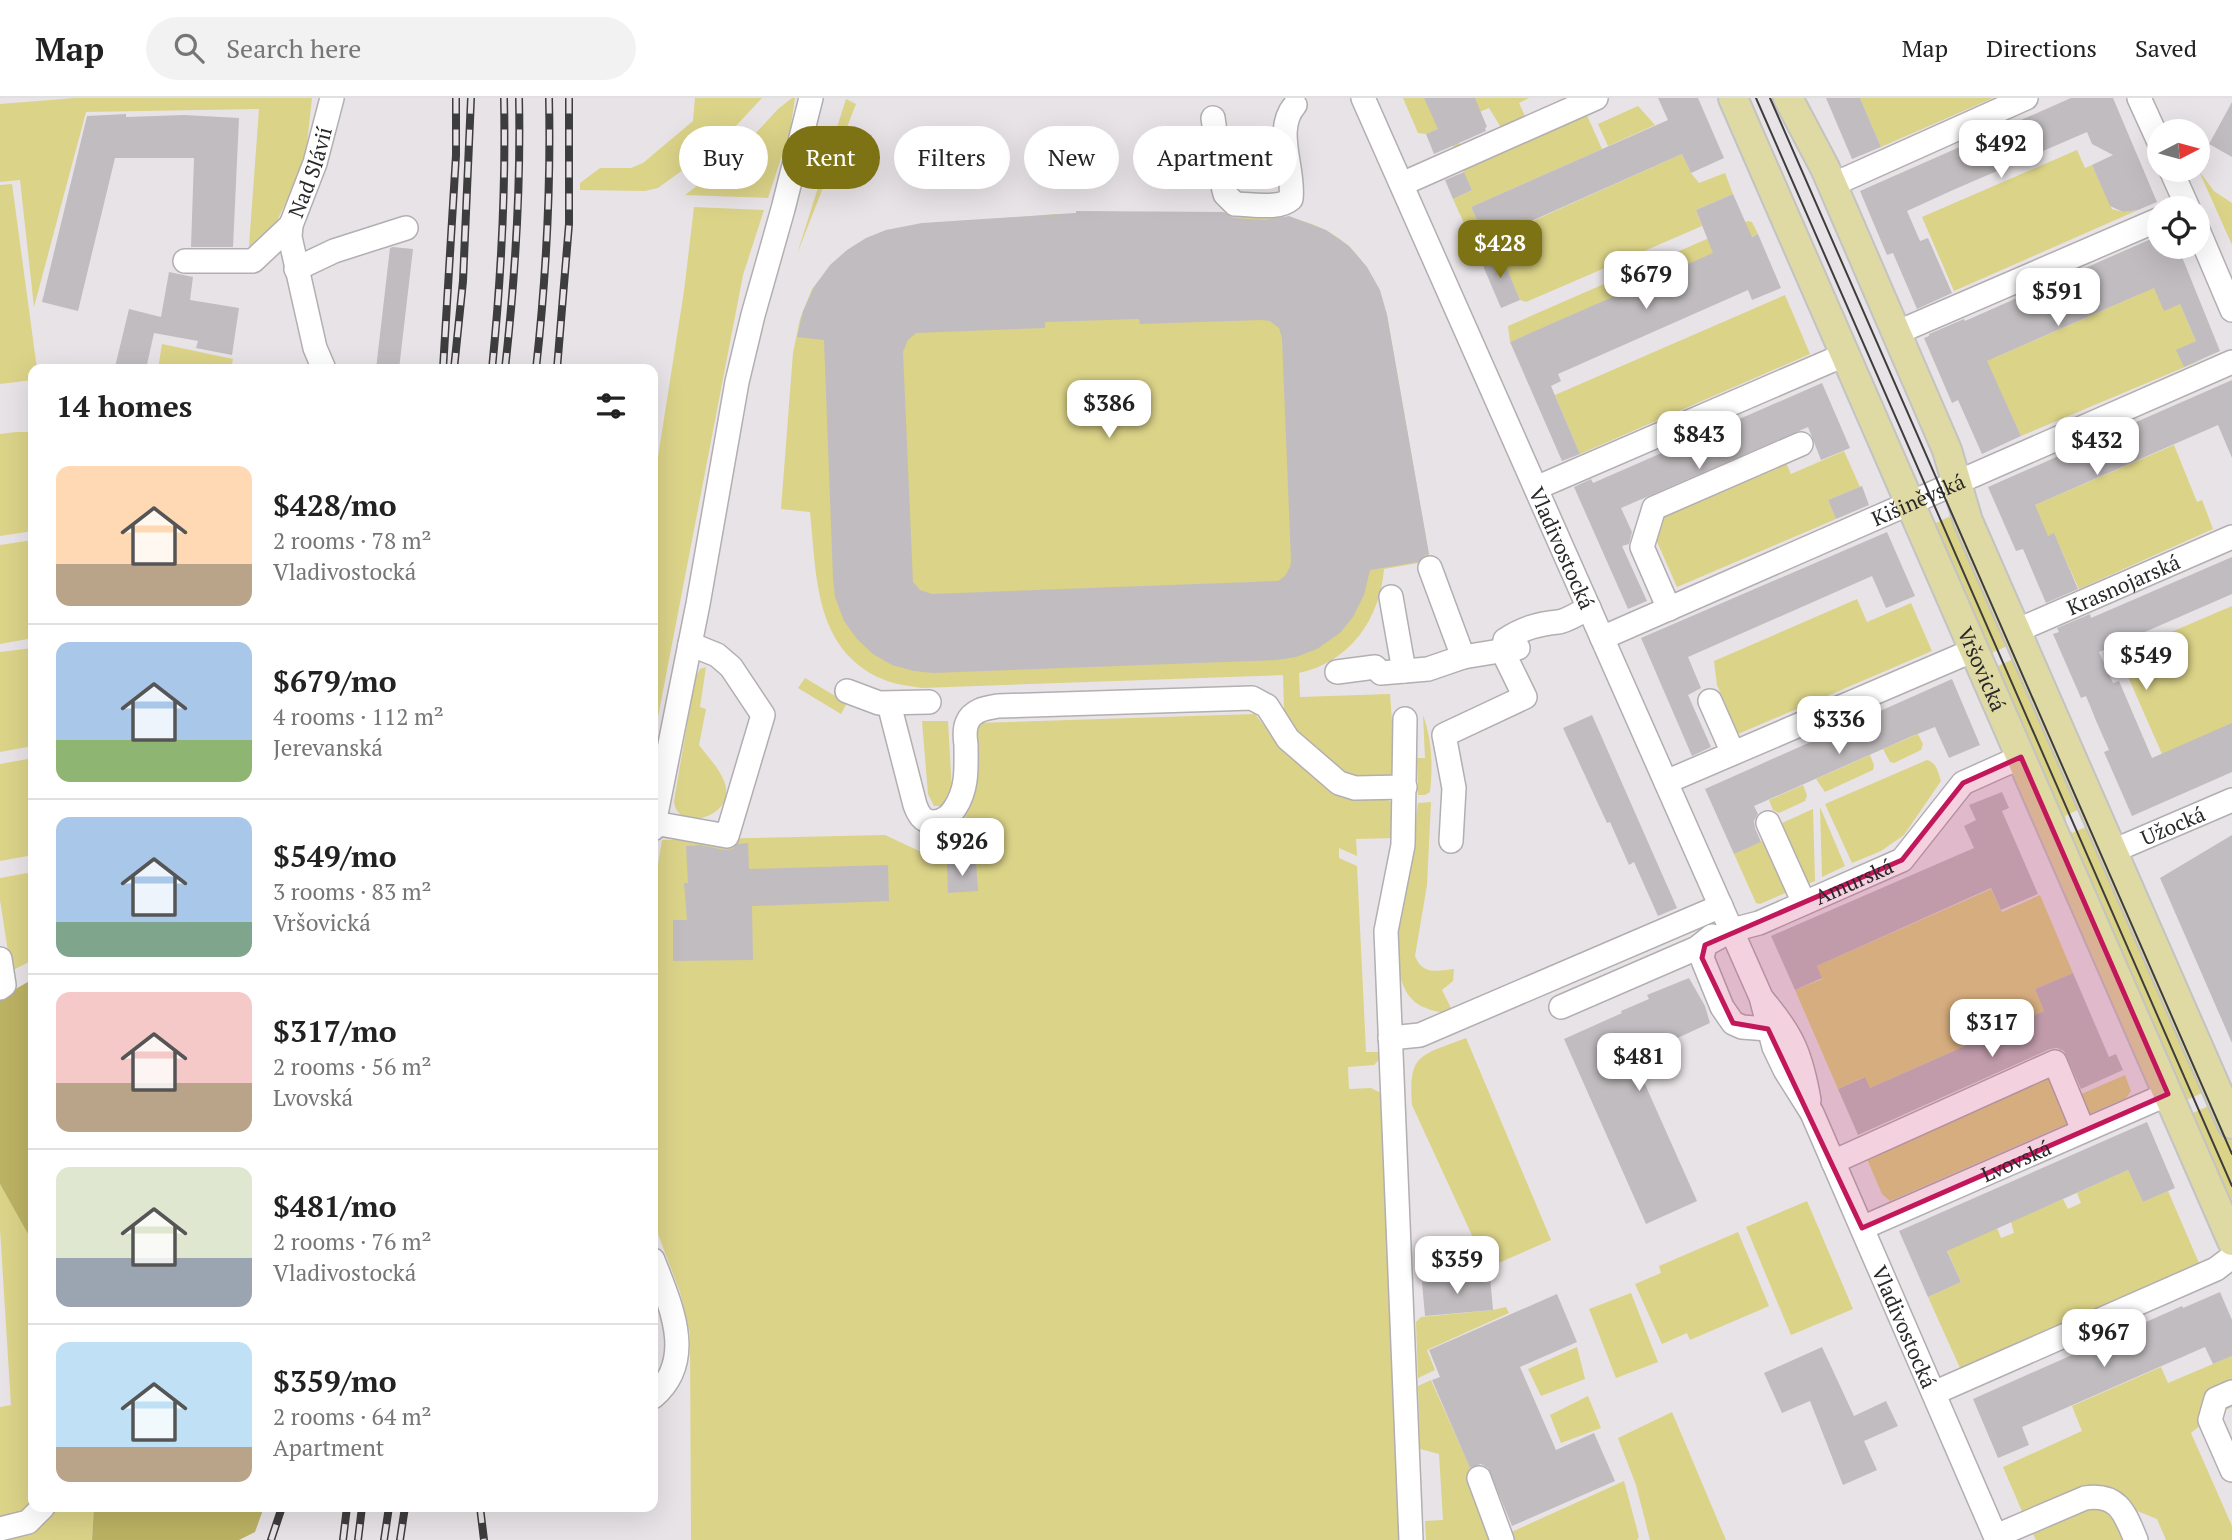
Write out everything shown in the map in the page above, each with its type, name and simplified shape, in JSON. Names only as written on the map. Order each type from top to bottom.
[{"type":"main road","name":"Vršovická","points":[[1733,98],[2232,1241]]},
{"type":"main road","points":[[1788,98],[1832,185],[1952,461],[1968,521],[2232,1124]]},
{"type":"street","name":"Nad Slávií","points":[[322,364],[315,348],[290,237],[291,225],[315,163],[332,98]]},
{"type":"street","points":[[658,801],[690,644],[737,382],[752,315],[783,209],[811,98]]},
{"type":"street","name":"Vladivostocká","points":[[1363,98],[1761,997],[1768,1029],[1785,1070],[1812,1114],[1997,1538]]},
{"type":"street","points":[[1402,184],[1596,98]]},
{"type":"street","points":[[1832,185],[2026,98]]},
{"type":"street","points":[[2139,98],[2149,119]]},
{"type":"street","points":[[1213,118],[1226,194],[1235,204],[1280,205],[1291,199],[1285,126],[1289,111],[1295,105]]},
{"type":"street","points":[[185,261],[253,261],[291,225]]},
{"type":"street","points":[[1896,333],[2147,225]]},
{"type":"street","points":[[296,269],[334,251],[406,228]]},
{"type":"street","points":[[2210,258],[2232,310]]},
{"type":"street","points":[[1536,488],[1844,355]]},
{"type":"street","name":"Kišiněvská","points":[[1602,638],[2232,362]]},
{"type":"street","points":[[1670,609],[1642,547],[1654,508],[1801,444]]},
{"type":"street","name":"Krasnojarská","points":[[2016,631],[2232,537]]},
{"type":"street","points":[[1430,568],[1463,657]]},
{"type":"street","points":[[1391,597],[1404,671]]},
{"type":"street","points":[[1451,841],[1454,788],[1444,735],[1525,697],[1503,652],[1505,640],[1516,632],[1550,620],[1559,622],[1589,608]]},
{"type":"street","points":[[658,827],[727,836],[763,715],[732,667],[717,655],[690,644]]},
{"type":"street","points":[[1666,782],[1974,650]]},
{"type":"street","points":[[1337,672],[1376,667],[1381,673],[1428,669],[1478,653],[1503,652]]},
{"type":"street","points":[[847,691],[869,701],[889,704],[929,702]]},
{"type":"street","points":[[889,704],[915,804],[919,814],[928,822],[948,817],[961,798],[967,774],[965,730],[970,718],[985,708],[998,706],[1252,698],[1267,706],[1288,739],[1339,783],[1355,788],[1405,787]]},
{"type":"street","points":[[1710,701],[1733,753]]},
{"type":"street","points":[[1405,719],[1403,845],[1386,931],[1410,1540]]},
{"type":"street","name":"Amurská","points":[[1731,929],[1759,923],[1902,860],[1963,783],[2021,757]]},
{"type":"street","name":"Užocká","points":[[2113,851],[2232,800]]},
{"type":"street","points":[[1768,823],[1804,903]]},
{"type":"street","points":[[1390,1038],[1420,1035],[1721,906]]},
{"type":"street","points":[[1561,1007],[1697,948],[1708,938],[1731,929]]},
{"type":"street","points":[[1731,929],[1705,944],[1702,958],[1722,1007],[1733,1023],[1742,1027],[1768,1029]]},
{"type":"street","points":[[0,959],[4,985],[0,988]]},
{"type":"street","name":"Vladivostocká","points":[[1761,997],[1788,1030],[1804,1072],[1812,1114]]},
{"type":"street","points":[[1833,1162],[2055,1062],[2083,1130]]},
{"type":"street","name":"Lvovská","points":[[1862,1228],[2168,1094]]},
{"type":"street","points":[[1934,1393],[2216,1269],[2232,1257]]},
{"type":"street","points":[[658,1273],[673,1313],[677,1336],[669,1378],[658,1392]]},
{"type":"street","points":[[2232,1392],[2216,1399],[2210,1420],[2232,1470]]},
{"type":"street","points":[[1479,1478],[1502,1540]]},
{"type":"street","points":[[1997,1538],[2085,1498],[2094,1497],[2109,1499],[2120,1507],[2136,1540]]},
{"type":"street","points":[[0,1529],[28,1522],[38,1512]]},
{"type":"highlighted area","points":[[2021,757],[2168,1094],[1862,1228],[1768,1029],[1733,1023],[1702,958],[1705,945],[1902,860],[1963,783]]},
{"type":"shaded area","points":[[75,98],[312,98],[305,162],[265,246],[249,246],[259,109],[86,112],[34,307],[20,180],[0,182],[0,104]]},
{"type":"shaded area","points":[[695,98],[762,98],[736,126],[687,126],[693,121]]},
{"type":"shaded area","points":[[795,98],[791,126],[782,126],[782,155],[768,198],[685,195],[693,189],[768,189],[768,126],[762,126],[778,109]]},
{"type":"shaded area","points":[[1403,98],[1529,98],[1519,103],[1528,123],[1505,134],[1489,108],[1451,124],[1461,147],[1456,153],[1444,127],[1426,134],[1418,133]]},
{"type":"shaded area","points":[[1860,98],[1993,98],[1881,147]]},
{"type":"shaded area","points":[[846,99],[856,104],[847,126],[837,126]]},
{"type":"shaded area","points":[[1638,106],[1655,125],[1608,146],[1598,124]]},
{"type":"shaded area","points":[[1585,111],[1602,149],[1471,207],[1486,242],[1682,154],[1699,183],[1725,173],[1733,194],[1696,210],[1702,226],[1526,302],[1520,300],[1500,253],[1481,261],[1453,199],[1472,190],[1460,164]]},
{"type":"shaded area","points":[[679,133],[679,173],[658,188],[645,191],[580,190],[580,183],[600,168],[631,168],[643,163]]},
{"type":"shaded area","points":[[2077,150],[2085,168],[2092,165],[2112,209],[2123,212],[2138,210],[1954,291],[1922,217]]},
{"type":"shaded area","points":[[2204,182],[2232,203],[2232,245]]},
{"type":"shaded area","points":[[12,184],[36,364],[28,364],[28,381],[0,384],[0,185]]},
{"type":"shaded area","points":[[818,189],[823,189],[797,254]]},
{"type":"shaded area","points":[[694,207],[764,210],[743,275],[658,717],[658,457]]},
{"type":"shaded area","points":[[1175,212],[1276,215],[1305,222],[1331,233],[1354,252],[1373,278],[1387,315],[1430,561],[1384,569],[1376,605],[1359,636],[1333,659],[1299,673],[1300,697],[1390,694],[1393,749],[1390,776],[1364,780],[1347,775],[1290,727],[1284,709],[1283,675],[922,688],[890,682],[865,670],[846,653],[833,634],[818,588],[810,512],[781,509],[793,353],[800,319],[812,289],[833,263],[918,225],[1056,214]]},
{"type":"shaded area","points":[[1748,221],[1752,222],[1758,234],[1510,342],[1508,326]]},
{"type":"shaded area","points":[[2151,280],[2180,304],[2196,341],[2177,350],[2184,366],[2204,359],[2021,436],[1997,384],[1973,358],[1994,358],[2138,295]]},
{"type":"shaded area","points":[[1785,295],[1810,354],[1580,454],[1555,395]]},
{"type":"shaded area","points":[[162,344],[233,359],[232,364],[159,364]]},
{"type":"shaded area","points":[[28,432],[28,532],[0,536],[0,434]]},
{"type":"shaded area","points":[[2174,445],[2197,502],[2202,500],[2213,529],[2079,589],[2054,534],[2048,536],[2028,508]]},
{"type":"shaded area","points":[[1844,451],[1860,487],[1828,500],[1836,519],[1677,587],[1654,535],[1660,516],[1782,454],[1791,474]]},
{"type":"shaded area","points":[[1931,513],[1936,523],[1957,513],[2014,643],[1985,656],[1929,514]]},
{"type":"shaded area","points":[[28,541],[28,639],[0,644],[0,545]]},
{"type":"shaded area","points":[[1857,599],[1867,622],[1911,603],[1932,651],[1738,734],[1717,685],[1714,661]]},
{"type":"shaded area","points":[[2232,606],[2232,723],[2166,763],[2125,670],[2120,672],[2113,657]]},
{"type":"shaded area","points":[[28,649],[28,747],[0,752],[0,652]]},
{"type":"shaded area","points":[[2020,656],[2086,806],[2057,823],[1991,669]]},
{"type":"shaded area","points":[[706,667],[700,707],[706,709],[699,745],[722,776],[726,794],[723,804],[715,812],[695,819],[685,817],[677,811],[674,801],[695,678],[700,669]]},
{"type":"shaded area","points":[[805,678],[847,703],[841,714],[798,688]]},
{"type":"shaded area","points":[[1255,714],[1275,740],[1340,794],[1354,799],[1387,799],[1394,805],[1394,838],[1356,839],[1357,856],[1339,848],[1339,858],[1357,866],[1366,1052],[1383,1052],[1374,1065],[1348,1067],[1349,1089],[1371,1088],[1381,1093],[1384,1103],[1395,1329],[1399,1540],[691,1540],[690,1334],[680,1292],[658,1234],[658,864],[662,840],[885,835],[947,864],[976,862],[991,848],[956,844],[969,808],[977,771],[977,723]]},
{"type":"shaded area","points":[[1423,715],[1430,743],[1431,782],[1430,792],[1418,795],[1417,758],[1425,758]]},
{"type":"shaded area","points":[[922,721],[948,721],[952,791],[946,806],[934,806],[928,794]]},
{"type":"shaded area","points":[[1918,734],[1923,744],[1921,750],[1894,763],[1890,762],[1883,749]]},
{"type":"shaded area","points":[[1870,755],[1873,770],[1825,792],[1816,779]]},
{"type":"shaded area","points":[[28,759],[28,856],[0,861],[0,764]]},
{"type":"shaded area","points":[[1927,760],[1935,766],[1941,781],[1904,835],[1881,851],[1852,863],[1825,804]]},
{"type":"shaded area","points":[[1803,785],[1807,795],[1805,801],[1779,813],[1773,810],[1769,800]]},
{"type":"shaded area","points":[[1431,802],[1427,885],[1415,956],[1426,969],[1454,969],[1453,981],[1442,990],[1452,1010],[1442,1012],[1426,1008],[1411,998],[1402,981],[1398,959],[1401,910],[1418,803]]},
{"type":"shaded area","points":[[1820,807],[1845,866],[1822,877]]},
{"type":"shaded area","points":[[1813,809],[1815,881],[1803,886],[1779,831],[1782,823]]},
{"type":"shaded area","points":[[2093,824],[2209,1090],[2180,1103],[2063,835]]},
{"type":"shaded area","points":[[1769,838],[1792,890],[1760,904],[1756,903],[1734,854]]},
{"type":"shaded area","points":[[28,873],[28,962],[11,971],[0,900],[0,878]]},
{"type":"shaded area","points":[[1991,889],[2002,912],[2040,895],[2073,973],[2035,989],[2044,1011],[1870,1088],[1864,1077],[1838,1089],[1795,990],[1822,979],[1817,966]]},
{"type":"shaded area","points":[[28,982],[28,1234],[0,1184],[0,998]]},
{"type":"shaded area","points":[[1466,1038],[1551,1240],[1487,1268],[1412,1105],[1411,1088],[1415,1065],[1428,1053]]},
{"type":"shaded area","points":[[2048,1068],[2063,1102],[2125,1075],[2131,1091],[2126,1098],[1890,1201],[1882,1194],[1866,1157]]},
{"type":"shaded area","points":[[2215,1103],[2232,1141],[2232,1220],[2186,1116]]},
{"type":"shaded area","points":[[2128,1170],[2143,1202],[2168,1191],[2199,1263],[1960,1368],[1928,1297],[1961,1282],[1947,1250],[1997,1228],[2001,1238],[2014,1233],[2011,1222],[2063,1199],[2068,1209],[2081,1203],[2077,1193]]},
{"type":"shaded area","points":[[0,1184],[28,1234],[28,1512],[94,1512],[92,1540],[0,1540],[0,1407],[11,1405],[0,1229]]},
{"type":"shaded area","points":[[1807,1201],[1853,1309],[1791,1335],[1746,1227]]},
{"type":"shaded area","points":[[1738,1232],[1769,1306],[1690,1340],[1687,1333],[1662,1344],[1635,1284],[1661,1273],[1659,1266]]},
{"type":"shaded area","points":[[1631,1293],[1658,1362],[1616,1378],[1589,1309]]},
{"type":"shaded area","points":[[1506,1307],[1509,1313],[1427,1350],[1435,1370],[1418,1378],[1416,1322],[1421,1317]]},
{"type":"shaded area","points":[[1577,1347],[1585,1379],[1541,1396],[1528,1369]]},
{"type":"shaded area","points":[[2232,1356],[2232,1407],[2212,1416],[2191,1433],[2232,1526],[2232,1540],[2166,1540],[2157,1519],[2130,1508],[2124,1501],[2024,1516],[2003,1467],[2082,1431],[2072,1406],[2161,1367],[2168,1383]]},
{"type":"shaded area","points":[[1431,1380],[1472,1472],[1496,1540],[1426,1540],[1425,1521],[1443,1520],[1439,1454],[1420,1449],[1418,1386]]},
{"type":"shaded area","points":[[1588,1396],[1601,1428],[1561,1443],[1550,1415]]},
{"type":"shaded area","points":[[1672,1412],[1726,1540],[1650,1540],[1636,1485],[1618,1438]]},
{"type":"shaded area","points":[[1624,1481],[1639,1537],[1637,1540],[1510,1540],[1507,1534]]},
{"type":"shaded area","points":[[2090,1506],[2108,1510],[2128,1540],[2036,1540],[2031,1530]]},
{"type":"shaded area","points":[[94,1512],[262,1512],[255,1532],[239,1540],[92,1540]]},
{"type":"building","points":[[1424,98],[1475,98],[1487,127],[1486,131],[1434,154],[1426,134],[1438,129]]},
{"type":"building","points":[[1658,98],[1698,98],[1724,158],[1691,173],[1682,154],[1486,241],[1471,207],[1668,120]]},
{"type":"building","points":[[1826,98],[1860,98],[1881,147],[1852,159]]},
{"type":"building","points":[[2071,98],[2113,98],[2154,196],[2147,196],[2147,206],[2138,210],[2123,212],[2110,206],[2092,165],[2113,155],[2092,144],[2087,132],[1907,211],[1920,241],[1928,238],[1952,293],[1917,309],[1893,253],[1887,255],[1860,191]]},
{"type":"building","points":[[2232,102],[2232,157],[2210,142]]},
{"type":"building","points":[[126,114],[126,117],[184,115],[239,118],[233,247],[191,247],[194,158],[115,158],[78,311],[42,302],[87,116]]},
{"type":"building","points":[[1464,172],[1472,190],[1453,199],[1445,180]]},
{"type":"building","points":[[1733,194],[1752,237],[1758,234],[1781,288],[1752,300],[1748,290],[1558,374],[1561,381],[1551,386],[1580,454],[1562,461],[1510,342],[1713,253],[1696,210]]},
{"type":"building","points":[[1223,212],[1234,218],[1264,220],[1289,216],[1326,230],[1349,246],[1367,267],[1380,290],[1387,315],[1429,554],[1418,562],[1370,570],[1364,595],[1353,617],[1340,633],[1317,649],[1296,657],[1277,660],[933,673],[892,665],[873,654],[857,639],[844,621],[835,597],[833,578],[824,340],[797,337],[803,311],[814,287],[830,265],[847,250],[886,230],[922,223],[1076,213]],"holes":[[[1139,319],[1140,324],[1262,320],[1270,321],[1279,328],[1282,338],[1291,561],[1285,576],[1278,581],[932,594],[920,590],[913,582],[903,352],[908,340],[916,333],[1045,328],[1045,322]]]},
{"type":"building","points":[[2147,241],[2147,259],[2183,259],[2220,351],[2184,367],[2176,350],[2196,341],[2180,304],[2164,311],[2154,288],[1987,361],[2021,436],[1982,454],[1958,400],[1952,403],[1924,338],[1964,319],[1965,321]]},
{"type":"building","points":[[390,248],[413,249],[400,364],[377,364]]},
{"type":"building","points":[[1500,252],[1520,300],[1501,308],[1481,261]]},
{"type":"building","points":[[169,272],[193,277],[190,300],[239,308],[232,355],[196,348],[198,341],[154,333],[147,364],[116,364],[129,309],[161,317]]},
{"type":"building","points":[[2232,380],[2232,458],[2218,425],[2035,505],[2048,536],[2054,533],[2078,589],[2046,603],[2023,549],[2016,551],[1988,487]]},
{"type":"building","points":[[1822,383],[1850,448],[1821,460],[1808,427],[1621,508],[1632,532],[1629,544],[1622,546],[1647,601],[1628,609],[1574,487],[1591,479],[1593,483]]},
{"type":"building","points":[[1862,486],[1869,505],[1836,519],[1828,500]]},
{"type":"building","points":[[1887,532],[1915,596],[1886,608],[1872,576],[1688,657],[1701,688],[1688,695],[1711,747],[1692,756],[1641,638]]},
{"type":"building","points":[[2232,557],[2232,594],[2099,652],[2113,683],[2119,681],[2152,758],[2232,723],[2232,772],[2132,816],[2104,752],[2109,750],[2086,696],[2081,698],[2053,634],[2059,632],[2057,628],[2090,614],[2091,618]]},
{"type":"building","points":[[1952,679],[1980,745],[1949,758],[1935,727],[1754,806],[1758,814],[1754,821],[1755,828],[1761,842],[1734,854],[1705,789]]},
{"type":"building","points":[[1592,715],[1677,908],[1658,916],[1634,862],[1629,865],[1610,822],[1607,823],[1563,728]]},
{"type":"building","points":[[2002,792],[2009,808],[2002,811],[2038,894],[2001,910],[1991,888],[1817,966],[1822,978],[1795,990],[1771,936],[1974,848],[1964,826],[1976,820],[1969,805]]},
{"type":"building","points":[[2232,835],[2232,1043],[2160,878]]},
{"type":"building","points":[[748,843],[749,869],[888,865],[889,901],[752,906],[753,960],[673,961],[673,920],[687,920],[684,883],[688,883],[686,846],[700,845],[725,850]]},
{"type":"building","points":[[976,862],[978,891],[948,893],[947,864]]},
{"type":"building","points":[[2073,973],[2109,1057],[2116,1054],[2123,1070],[2081,1089],[2064,1051],[2050,1049],[1858,1135],[1838,1089],[1865,1077],[1870,1088],[2044,1011],[2035,989]]},
{"type":"building","points":[[1689,978],[1705,1006],[1710,1023],[1632,1055],[1697,1201],[1646,1224],[1564,1039],[1649,999],[1647,995]]},
{"type":"building","points":[[2147,1122],[2175,1188],[2143,1202],[2128,1170],[1947,1251],[1961,1282],[1928,1297],[1899,1231]]},
{"type":"building","points":[[1490,1276],[1493,1310],[1425,1316],[1422,1282]]},
{"type":"building","points":[[2220,1292],[2232,1320],[2232,1356],[2213,1364],[2205,1347],[2022,1427],[2029,1445],[1998,1458],[1973,1399],[2182,1306],[2183,1308]]},
{"type":"building","points":[[1557,1294],[1577,1342],[1520,1367],[1556,1450],[1594,1433],[1615,1481],[1512,1526],[1488,1468],[1481,1464],[1470,1468],[1432,1380],[1440,1377],[1429,1350]]},
{"type":"building","points":[[1822,1347],[1854,1416],[1886,1401],[1898,1426],[1864,1441],[1877,1470],[1843,1485],[1810,1401],[1782,1413],[1764,1373]]},
{"type":"tram line","points":[[1756,98],[2232,1186]]},
{"type":"tram line","points":[[1770,98],[2232,1154]]},
{"type":"railway","points":[[443,364],[456,155],[456,98]]},
{"type":"railway","points":[[455,364],[463,281],[471,98]]},
{"type":"railway","points":[[492,364],[502,234],[504,98]]},
{"type":"railway","points":[[506,364],[516,234],[519,98]]},
{"type":"railway","points":[[537,364],[547,234],[549,98]]},
{"type":"railway","points":[[557,364],[569,224],[569,98]]},
{"type":"railway","points":[[271,1540],[280,1512]]},
{"type":"railway","points":[[343,1540],[346,1512]]},
{"type":"railway","points":[[358,1540],[361,1512]]},
{"type":"railway","points":[[384,1540],[388,1512]]},
{"type":"railway","points":[[400,1540],[404,1512]]},
{"type":"railway","points":[[481,1512],[484,1540]]}]
